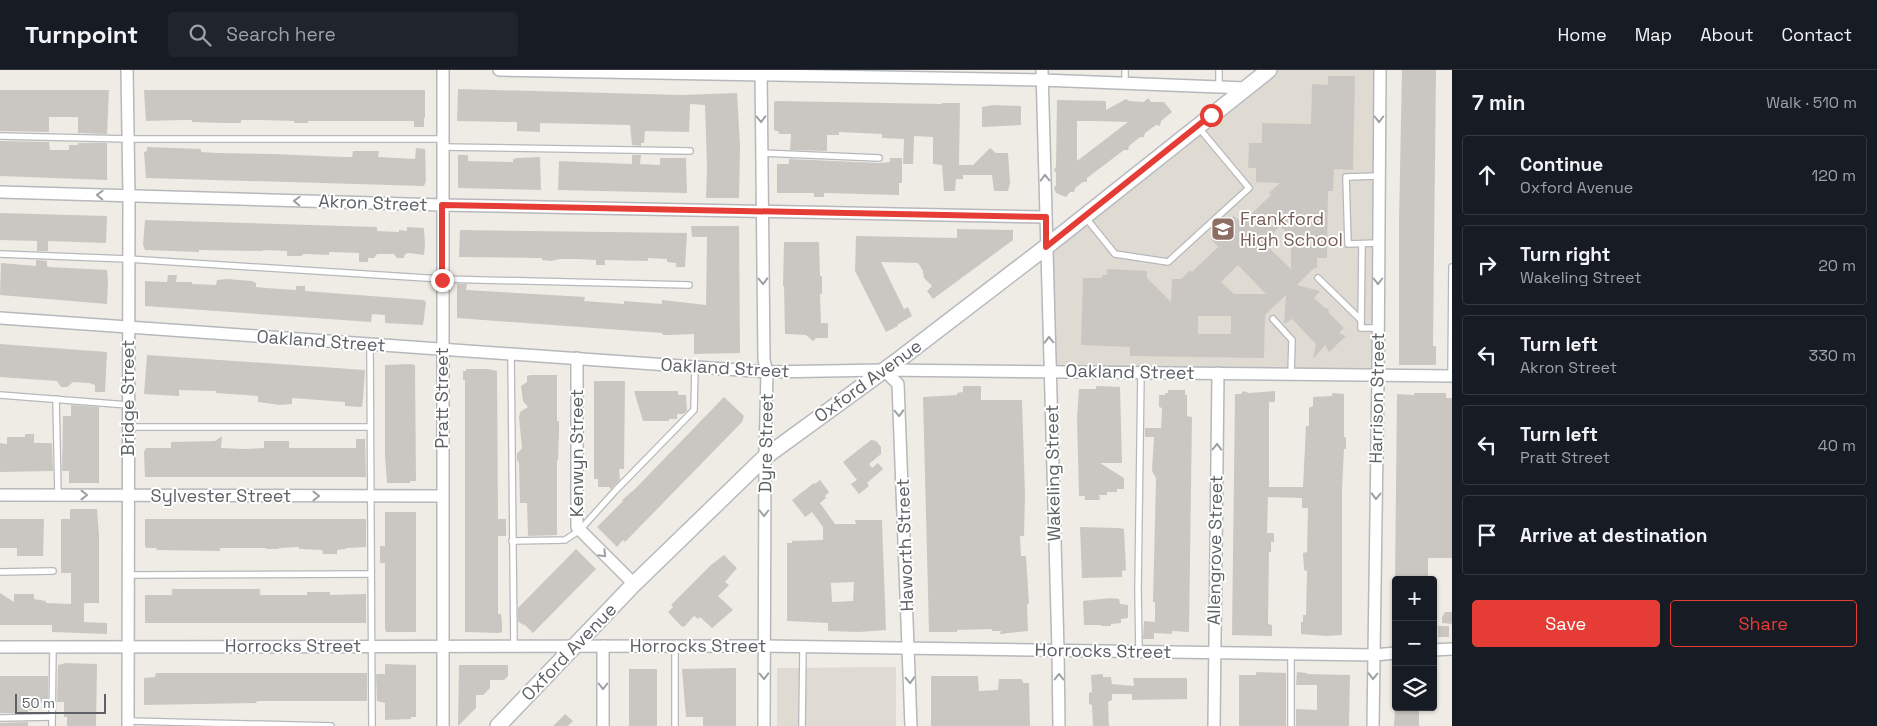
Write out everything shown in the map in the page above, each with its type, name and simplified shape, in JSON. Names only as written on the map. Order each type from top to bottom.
[{"type":"street","name":"Bridge Street","points":[[127,70],[129,196],[128,724]]},
{"type":"street","name":"Pratt Street","points":[[443,70],[443,726]]},
{"type":"street","points":[[499,70],[1042,75],[1125,83],[1245,88]]},
{"type":"street","name":"Oxford Avenue","points":[[498,726],[634,584],[765,457],[884,370],[1046,247],[1268,70]]},
{"type":"street","name":"Harrison Street","points":[[1373,726],[1380,70]]},
{"type":"street","name":"Dyre Street","points":[[761,72],[764,360],[767,372],[763,646],[764,726]]},
{"type":"street","name":"Wakeling Street","points":[[1042,75],[1059,726]]},
{"type":"street","name":"Akron Street","points":[[0,192],[442,205],[1046,217]]},
{"type":"street","name":"Oakland Street","points":[[0,318],[767,372],[884,370],[1451,376]]},
{"type":"street","name":"Kenwyn Street","points":[[578,358],[577,527],[634,584]]},
{"type":"street","name":"Haworth Street","points":[[884,370],[898,384],[911,726]]},
{"type":"street","name":"Allengrove Street","points":[[1214,726],[1218,373]]},
{"type":"street","name":"Sylvester Street","points":[[0,495],[442,496]]},
{"type":"street","points":[[603,646],[603,726]]},
{"type":"street","name":"Horrocks Street","points":[[0,647],[763,646],[1291,654],[1392,653]]},
{"type":"street","points":[[1437,650],[1452,649]]},
{"type":"lane","points":[[1125,70],[1125,83]]},
{"type":"lane","points":[[1219,70],[1220,87]]},
{"type":"lane","points":[[1085,216],[1114,254],[1168,262],[1249,188],[1197,126]]},
{"type":"lane","points":[[0,136],[442,143],[690,151]]},
{"type":"lane","points":[[762,153],[879,158]]},
{"type":"lane","points":[[1379,176],[1346,177],[1348,244],[1379,243]]},
{"type":"lane","points":[[1362,244],[1361,328],[1378,328]]},
{"type":"lane","points":[[0,254],[128,259],[442,280],[690,285]]},
{"type":"lane","points":[[1451,376],[1452,266]]},
{"type":"lane","points":[[1318,278],[1361,320]]},
{"type":"lane","points":[[1274,319],[1292,340],[1291,374]]},
{"type":"lane","points":[[370,344],[372,726]]},
{"type":"lane","points":[[511,354],[514,646]]},
{"type":"lane","points":[[512,541],[565,540],[580,530],[694,410],[695,367]]},
{"type":"lane","points":[[1139,652],[1141,372]]},
{"type":"lane","points":[[0,394],[128,405]]},
{"type":"lane","points":[[56,399],[58,495]]},
{"type":"lane","points":[[128,427],[370,427]]},
{"type":"lane","points":[[0,572],[53,571]]},
{"type":"lane","points":[[128,574],[371,574]]},
{"type":"lane","points":[[52,726],[53,646]]},
{"type":"lane","points":[[675,647],[675,726]]},
{"type":"lane","points":[[802,726],[803,647]]},
{"type":"lane","points":[[1290,726],[1291,654]]},
{"type":"lane","points":[[0,718],[52,717]]},
{"type":"lane","points":[[128,724],[331,726]]},
{"type":"shaded area","name":"Frankford High School","points":[[1269,70],[1380,70],[1378,376],[1050,371],[1046,247]]},
{"type":"shaded area","points":[[896,667],[896,726],[777,726],[777,668]]},
{"type":"building","points":[[1402,70],[1436,70],[1433,346],[1436,346],[1436,365],[1399,365]]},
{"type":"building","points":[[1328,76],[1355,76],[1353,170],[1334,169],[1333,191],[1328,191],[1327,258],[1317,258],[1317,268],[1314,268],[1297,285],[1320,291],[1314,298],[1325,308],[1328,308],[1329,313],[1344,328],[1339,333],[1346,336],[1329,352],[1325,345],[1313,359],[1316,344],[1292,319],[1284,324],[1286,295],[1265,315],[1264,358],[1130,356],[1130,347],[1081,345],[1083,278],[1102,278],[1102,275],[1107,275],[1107,269],[1147,271],[1147,278],[1171,302],[1172,279],[1181,279],[1190,270],[1192,272],[1218,247],[1211,239],[1219,232],[1214,227],[1223,219],[1227,223],[1234,216],[1242,223],[1271,195],[1269,193],[1280,183],[1256,182],[1256,168],[1248,168],[1249,143],[1262,143],[1262,123],[1311,124],[1312,84],[1328,85]],"holes":[[[1280,226],[1291,237],[1291,269],[1264,243]],[[1238,265],[1266,294],[1234,294],[1221,282]],[[1198,316],[1231,316],[1231,334],[1198,334]]]},
{"type":"building","points":[[458,89],[681,95],[737,93],[740,146],[739,198],[706,198],[705,105],[690,104],[689,132],[645,131],[644,143],[641,143],[641,146],[632,145],[630,125],[540,123],[540,132],[517,131],[517,122],[457,121]]},
{"type":"building","points":[[0,90],[109,90],[107,134],[78,133],[78,117],[49,117],[49,132],[0,131]]},
{"type":"building","points":[[144,90],[425,90],[424,127],[414,127],[414,121],[308,121],[308,123],[294,123],[294,121],[241,120],[241,123],[223,123],[192,122],[192,120],[146,121]]},
{"type":"building","points":[[1148,98],[1151,102],[1164,102],[1172,112],[1161,121],[1160,126],[1156,125],[1145,133],[1144,137],[1140,137],[1129,146],[1128,150],[1124,150],[1087,178],[1087,182],[1083,182],[1075,188],[1074,192],[1070,192],[1066,197],[1056,193],[1054,188],[1056,185],[1056,173],[1054,170],[1056,167],[1057,100],[1106,101],[1106,110],[1126,99],[1144,102]],"holes":[[[1077,121],[1128,122],[1077,161]]]},
{"type":"building","points":[[774,102],[960,103],[959,165],[973,165],[990,148],[996,153],[1008,153],[1010,183],[1008,191],[994,191],[992,175],[963,175],[963,179],[956,179],[955,191],[944,191],[942,165],[933,164],[933,137],[914,136],[913,164],[903,164],[904,139],[882,138],[882,134],[839,132],[839,135],[827,135],[827,151],[790,150],[791,134],[779,134],[779,132],[774,130]]},
{"type":"building","points":[[994,105],[1021,106],[1021,125],[982,127],[982,107]]},
{"type":"building","points":[[0,141],[49,142],[50,150],[69,150],[69,145],[78,145],[78,143],[107,143],[107,180],[0,176]]},
{"type":"building","points":[[147,147],[201,149],[201,152],[218,153],[343,157],[352,157],[353,151],[379,151],[378,157],[415,159],[416,148],[425,149],[426,181],[424,186],[146,178],[144,152],[147,151]]},
{"type":"building","points":[[458,155],[468,155],[468,161],[513,162],[513,159],[517,158],[540,157],[541,190],[458,188]]},
{"type":"building","points":[[632,155],[641,155],[640,164],[660,165],[660,158],[686,158],[687,193],[558,190],[559,161],[632,164]]},
{"type":"building","points":[[890,158],[902,158],[902,183],[899,183],[899,195],[824,193],[824,197],[814,197],[814,193],[777,193],[777,164],[789,164],[789,159],[879,163],[890,162]]},
{"type":"building","points":[[0,213],[107,216],[106,243],[48,241],[48,251],[37,251],[37,241],[0,240]]},
{"type":"building","points":[[145,220],[377,227],[377,231],[399,232],[399,230],[407,231],[407,227],[424,228],[424,255],[409,253],[405,254],[404,258],[397,258],[394,254],[377,254],[374,258],[368,258],[368,262],[359,262],[359,253],[329,252],[329,255],[304,254],[301,256],[287,256],[287,251],[199,250],[199,252],[145,250],[143,245]]},
{"type":"building","points":[[691,226],[739,226],[740,353],[694,354],[694,334],[663,335],[662,333],[457,318],[457,284],[467,284],[466,290],[585,297],[584,301],[624,304],[624,301],[662,304],[662,300],[706,305],[707,237],[692,237]]},
{"type":"building","points":[[957,229],[1013,230],[1013,240],[933,299],[927,291],[932,286],[924,278],[923,271],[918,263],[881,262],[904,309],[908,307],[912,316],[886,332],[855,271],[856,236],[957,238]]},
{"type":"building","points":[[460,230],[687,233],[685,267],[676,267],[676,263],[667,262],[667,259],[648,258],[648,261],[605,260],[605,265],[596,265],[596,260],[560,259],[551,261],[542,260],[542,258],[459,257]]},
{"type":"building","points":[[784,242],[819,242],[820,276],[822,276],[822,294],[820,294],[821,323],[828,323],[828,338],[816,338],[813,341],[806,335],[785,334]]},
{"type":"building","points":[[36,260],[47,261],[47,266],[50,267],[107,270],[107,304],[0,295],[1,263],[36,266]]},
{"type":"building","points":[[168,275],[177,275],[176,282],[192,282],[192,284],[216,285],[217,280],[227,279],[252,281],[256,283],[256,287],[296,290],[296,286],[305,286],[305,291],[424,300],[426,302],[423,325],[385,323],[385,315],[372,314],[371,322],[145,306],[145,281],[167,282]]},
{"type":"building","points":[[0,344],[107,352],[105,392],[95,392],[95,385],[89,383],[73,382],[67,387],[61,387],[57,381],[0,377]]},
{"type":"building","points":[[147,355],[365,370],[362,407],[345,406],[345,402],[292,398],[292,404],[280,405],[258,402],[258,396],[216,393],[216,391],[179,390],[179,396],[144,394]]},
{"type":"building","points":[[385,365],[415,365],[416,481],[410,481],[410,483],[387,483],[385,456]]},
{"type":"building","points":[[466,369],[497,371],[498,519],[506,519],[506,536],[498,536],[498,614],[501,614],[502,623],[502,632],[499,633],[465,632],[465,380],[463,380],[463,371],[466,371]]},
{"type":"building","points":[[557,375],[557,421],[559,421],[559,433],[557,535],[528,536],[527,503],[520,503],[517,454],[522,448],[519,418],[520,412],[528,407],[523,401],[521,386],[527,382],[527,376]]},
{"type":"building","points":[[594,381],[625,381],[624,469],[619,469],[620,480],[611,489],[609,487],[598,487],[598,479],[594,479]]},
{"type":"building","points":[[963,386],[981,386],[981,400],[1022,400],[1025,495],[1024,536],[1020,536],[1021,556],[1026,556],[1029,604],[1027,604],[1028,631],[1000,634],[1001,631],[992,631],[992,629],[929,632],[923,397],[957,395],[957,393],[963,392]]},
{"type":"building","points":[[1096,386],[1120,387],[1122,463],[1100,463],[1124,478],[1124,489],[1117,489],[1117,492],[1107,492],[1107,495],[1099,495],[1100,500],[1085,500],[1085,496],[1079,496],[1077,418],[1079,389],[1096,389]]},
{"type":"building","points":[[1168,390],[1185,390],[1185,395],[1187,395],[1187,416],[1192,417],[1189,632],[1172,631],[1172,634],[1154,633],[1154,639],[1143,639],[1144,621],[1155,622],[1155,602],[1153,602],[1156,478],[1152,471],[1154,437],[1145,437],[1145,428],[1161,428],[1162,408],[1159,407],[1159,395],[1165,395],[1165,393],[1168,393]]},
{"type":"building","points":[[634,391],[678,391],[678,395],[686,395],[687,411],[683,414],[677,414],[677,419],[669,419],[669,421],[643,421]]},
{"type":"building","points":[[1243,391],[1249,393],[1275,391],[1275,402],[1269,402],[1269,487],[1303,487],[1306,426],[1309,426],[1309,408],[1313,406],[1313,397],[1332,396],[1332,393],[1344,394],[1344,437],[1346,437],[1346,449],[1344,449],[1342,490],[1342,635],[1301,634],[1301,622],[1303,622],[1303,615],[1306,615],[1307,571],[1304,570],[1303,553],[1307,552],[1308,508],[1302,508],[1302,498],[1268,497],[1267,533],[1274,533],[1274,542],[1271,542],[1271,552],[1269,552],[1268,624],[1272,625],[1272,636],[1232,635],[1235,394],[1241,394]]},
{"type":"building","points":[[1414,393],[1446,393],[1446,398],[1452,398],[1452,558],[1428,558],[1428,576],[1395,576],[1397,394],[1414,395]]},
{"type":"building","points":[[724,397],[744,416],[742,422],[625,542],[623,540],[617,547],[597,527]]},
{"type":"building","points":[[71,405],[99,407],[99,483],[69,483],[69,471],[62,471],[63,416],[71,416]]},
{"type":"building","points":[[25,434],[34,434],[34,443],[52,443],[53,471],[0,472],[0,443],[7,444],[7,437],[25,437]]},
{"type":"building","points":[[222,436],[221,448],[244,449],[264,448],[264,441],[289,441],[289,448],[356,448],[356,439],[365,439],[366,477],[145,477],[144,452],[146,448],[171,448],[171,442],[215,441]]},
{"type":"building","points":[[871,440],[876,441],[881,447],[881,454],[869,464],[872,468],[878,463],[883,469],[867,483],[869,486],[859,494],[851,484],[857,480],[843,462]]},
{"type":"building","points":[[820,480],[829,492],[820,503],[835,524],[856,524],[855,520],[882,520],[886,630],[859,632],[828,631],[828,623],[787,621],[787,543],[792,543],[792,541],[823,540],[823,527],[812,512],[805,517],[792,500]],"holes":[[[854,582],[853,601],[832,602],[831,583]]]},
{"type":"building","points":[[70,509],[97,509],[99,603],[84,603],[84,622],[107,623],[107,634],[52,632],[52,625],[0,625],[0,593],[14,602],[14,594],[34,594],[34,599],[46,601],[46,603],[71,604],[71,573],[61,573],[61,519],[70,519]]},
{"type":"building","points":[[385,512],[416,512],[416,632],[386,632],[385,563],[380,563],[380,546],[385,546]]},
{"type":"building","points":[[0,519],[44,519],[43,556],[17,556],[17,548],[0,548]]},
{"type":"building","points":[[145,519],[366,519],[366,547],[337,550],[337,554],[323,554],[322,550],[299,549],[299,547],[279,549],[220,548],[220,551],[156,550],[157,548],[146,548]]},
{"type":"building","points":[[1080,527],[1124,529],[1126,570],[1122,571],[1122,577],[1082,578]]},
{"type":"building","points":[[576,549],[596,569],[533,633],[518,621],[518,608]]},
{"type":"building","points":[[724,555],[737,568],[725,582],[729,585],[718,596],[733,610],[712,628],[700,617],[698,619],[694,616],[684,627],[681,626],[668,612],[673,607],[671,605],[711,565]]},
{"type":"building","points":[[172,589],[260,589],[260,595],[307,595],[307,592],[330,592],[330,595],[366,594],[366,623],[145,623],[145,595],[172,595]]},
{"type":"building","points":[[1119,599],[1120,604],[1128,605],[1128,618],[1121,619],[1121,623],[1111,624],[1111,626],[1084,625],[1083,601]]},
{"type":"building","points":[[1445,612],[1452,612],[1452,624],[1442,623],[1442,617]]},
{"type":"building","points":[[1438,626],[1449,626],[1449,637],[1438,637]]},
{"type":"building","points":[[66,663],[97,664],[96,726],[67,726],[67,717],[64,717],[64,702],[57,702],[58,665]]},
{"type":"building","points":[[385,664],[416,665],[416,717],[411,717],[411,719],[385,720],[385,703],[377,701],[376,674],[385,674]]},
{"type":"building","points":[[459,665],[508,665],[508,676],[504,680],[490,680],[490,688],[483,695],[476,695],[476,708],[458,726]]},
{"type":"building","points":[[736,668],[736,726],[703,726],[703,717],[686,717],[682,669]]},
{"type":"building","points":[[629,669],[657,669],[657,726],[629,726]]},
{"type":"building","points":[[1256,672],[1286,673],[1286,726],[1239,726],[1239,675],[1256,675]]},
{"type":"building","points":[[1297,672],[1350,675],[1349,726],[1296,726],[1296,709],[1317,710],[1317,685],[1296,685]]},
{"type":"building","points":[[156,673],[367,673],[367,701],[257,701],[256,703],[144,705],[144,678],[155,677]]},
{"type":"building","points":[[1103,674],[1103,677],[1111,677],[1112,684],[1134,686],[1133,678],[1187,678],[1187,699],[1132,700],[1132,694],[1112,694],[1112,700],[1108,702],[1109,726],[1093,726],[1092,705],[1089,704],[1089,693],[1092,692],[1091,675]]},
{"type":"building","points":[[0,676],[48,676],[48,702],[37,703],[37,710],[28,710],[28,713],[0,713]]},
{"type":"building","points":[[931,676],[978,676],[979,691],[998,690],[999,679],[1022,679],[1023,683],[1029,683],[1030,726],[931,726]]},
{"type":"building","points":[[1395,711],[1419,711],[1419,726],[1394,726]]},
{"type":"building","points":[[565,714],[573,721],[568,726],[553,726]]},
{"type":"building","points":[[28,722],[28,726],[0,726],[0,723]]},
{"type":"place","name":"Frankford High School","points":[[1223,229]]},
{"type":"route","points":[[442,280],[442,205],[1046,217],[1046,247],[1211,115]]}]
